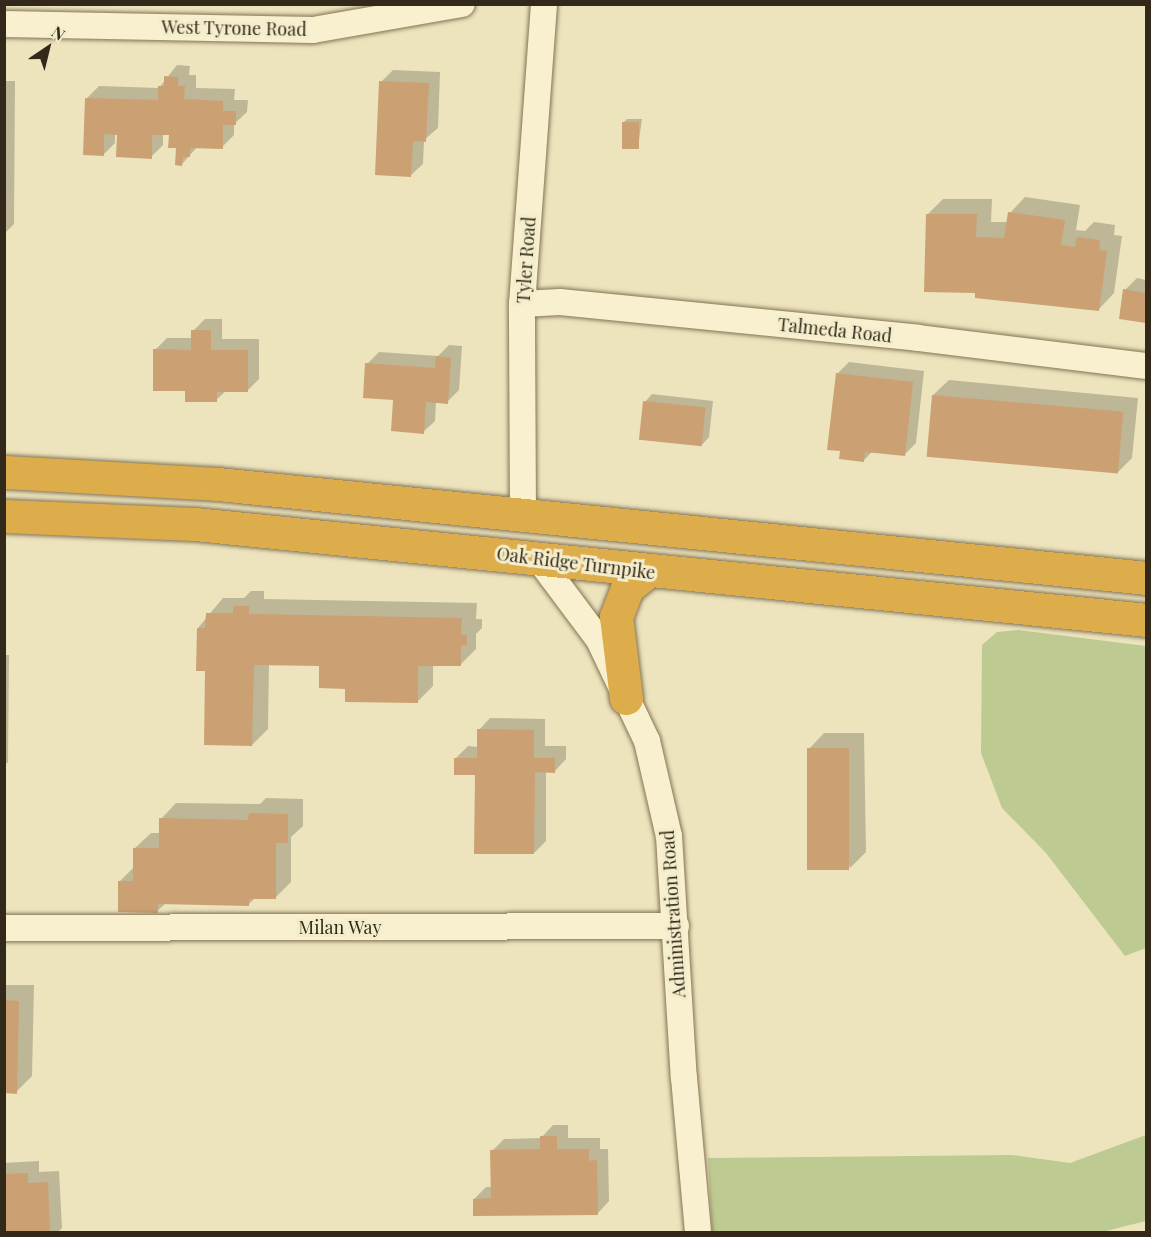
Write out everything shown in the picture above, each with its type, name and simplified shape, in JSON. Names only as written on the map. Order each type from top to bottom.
[{"type":"highway","points":[[4,472],[218,484],[1146,578]]},
{"type":"highway","points":[[523,515],[537,557]]},
{"type":"highway","name":"Oak Ridge Turnpike","points":[[4,516],[195,524],[1146,620]]},
{"type":"highway","points":[[626,698],[616,617],[627,588],[648,571]]},
{"type":"street","name":"West Tyrone Road","points":[[4,24],[313,30],[462,4]]},
{"type":"street","name":"Tyler Road","points":[[523,515],[522,304],[544,4]]},
{"type":"street","name":"Talmeda Road","points":[[522,304],[560,302],[918,338],[1146,366]]},
{"type":"street","name":"Administration Road","points":[[537,557],[599,640],[646,741],[669,836],[684,1078],[698,1233]]},
{"type":"street","name":"Milan Way","points":[[4,928],[676,926]]},
{"type":"green space","points":[[1018,630],[1146,646],[1146,948],[1125,956],[1046,853],[1002,808],[981,753],[982,645],[997,632]]},
{"type":"green space","points":[[1146,1135],[1146,1221],[1102,1232],[712,1232],[708,1158],[1012,1155],[1070,1163]]},
{"type":"building","points":[[164,76],[178,77],[178,86],[185,86],[184,99],[223,101],[223,111],[236,111],[236,125],[223,125],[223,149],[190,148],[190,157],[183,157],[182,166],[175,165],[176,148],[168,148],[169,135],[152,135],[152,159],[116,157],[117,135],[104,134],[104,156],[83,155],[85,98],[158,100],[158,86],[164,86]]},
{"type":"building","points":[[379,81],[429,83],[426,142],[413,141],[411,177],[375,175]]},
{"type":"building","points":[[622,122],[639,122],[639,149],[622,149]]},
{"type":"building","points":[[1008,212],[1065,220],[1061,245],[1075,247],[1077,237],[1100,240],[1099,250],[1107,251],[1099,311],[975,298],[975,293],[924,292],[926,214],[977,214],[976,237],[1004,238]]},
{"type":"building","points":[[1123,289],[1146,293],[1146,323],[1119,319]]},
{"type":"building","points":[[191,330],[211,330],[211,350],[248,350],[248,392],[217,392],[217,402],[185,402],[185,391],[153,391],[153,349],[191,350]]},
{"type":"building","points":[[436,356],[451,358],[448,404],[426,402],[424,434],[391,431],[393,400],[363,398],[365,363],[435,368]]},
{"type":"building","points":[[836,373],[913,382],[905,456],[865,452],[864,462],[839,459],[840,451],[827,450]]},
{"type":"building","points":[[932,395],[1123,412],[1118,473],[927,457]]},
{"type":"building","points":[[643,401],[706,408],[702,446],[639,440]]},
{"type":"building","points":[[233,606],[249,606],[249,614],[462,618],[461,635],[467,635],[467,645],[461,645],[461,666],[418,666],[418,703],[345,702],[345,689],[319,688],[319,666],[254,665],[252,746],[204,745],[205,671],[196,671],[197,628],[205,628],[206,613],[233,613]]},
{"type":"building","points":[[477,729],[534,730],[534,758],[555,758],[555,773],[535,772],[534,854],[474,854],[475,775],[454,775],[454,758],[477,758]]},
{"type":"building","points":[[807,748],[849,748],[849,870],[807,870]]},
{"type":"building","points":[[249,813],[288,814],[288,843],[276,843],[276,899],[249,899],[249,906],[158,904],[158,913],[118,912],[118,881],[133,881],[133,848],[159,848],[159,818],[248,820]]},
{"type":"building","points":[[4,1000],[19,1001],[17,1094],[4,1093]]},
{"type":"building","points":[[540,1136],[557,1136],[557,1149],[589,1149],[589,1161],[597,1160],[598,1215],[473,1216],[473,1199],[491,1198],[490,1150],[540,1149]]},
{"type":"building","points":[[28,1173],[28,1183],[48,1182],[50,1232],[4,1232],[4,1174]]}]
